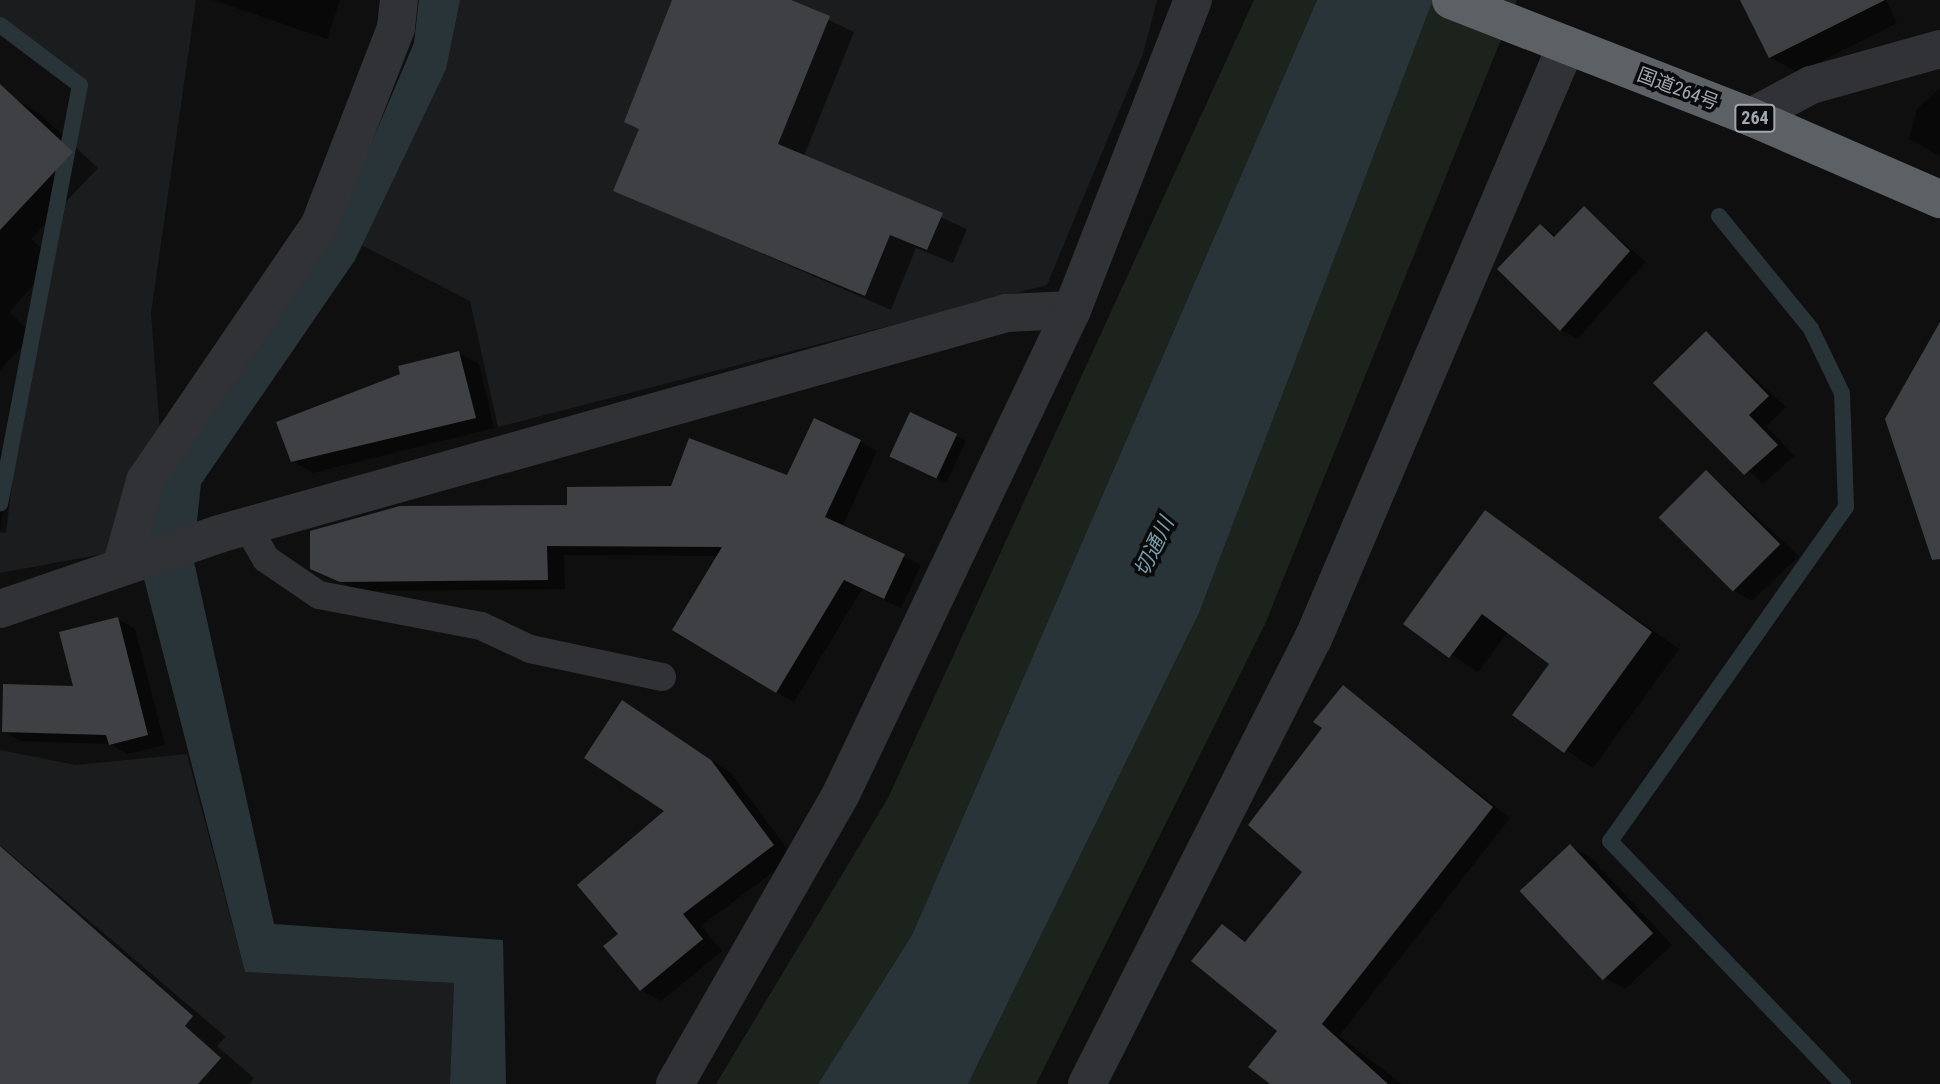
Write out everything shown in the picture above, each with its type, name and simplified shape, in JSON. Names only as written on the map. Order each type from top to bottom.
[{"type":"highway","name":"国道264号","points":[[1451,0],[1751,117],[1940,199]]},
{"type":"street","points":[[129,561],[145,481],[320,224],[396,28],[399,0]]},
{"type":"street","points":[[676,1084],[841,794],[1072,310],[1193,0]]},
{"type":"street","points":[[1087,1084],[1312,639],[1566,46]]},
{"type":"street","points":[[1751,117],[1811,85],[1940,49]]},
{"type":"street","points":[[0,610],[129,561],[233,530],[1007,313],[1072,310]]},
{"type":"lane","points":[[233,530],[267,559],[319,595],[481,626],[530,649],[662,677]]},
{"type":"shaded area","points":[[0,0],[196,0],[151,313],[161,446],[136,548],[0,573],[0,527],[83,84],[0,22]]},
{"type":"shaded area","points":[[419,0],[1157,0],[1143,54],[1047,285],[498,427],[470,301],[334,231],[414,43]]},
{"type":"shaded area","points":[[1254,0],[1317,0],[912,935],[818,1084],[716,1084],[888,798]]},
{"type":"shaded area","points":[[1433,0],[1517,0],[1265,624],[1036,1084],[968,1084],[1199,613]]},
{"type":"shaded area","points":[[0,750],[76,765],[187,754],[245,972],[454,983],[450,1084],[0,1084]]},
{"type":"water","points":[[419,0],[460,0],[446,69],[355,260],[201,484],[193,557],[274,924],[503,940],[506,1084],[450,1084],[454,983],[245,972],[136,548],[148,501],[334,231],[414,43]]},
{"type":"water","name":"切通川","points":[[1317,0],[1433,0],[1199,613],[968,1084],[818,1084],[912,935]]},
{"type":"building","points":[[672,0],[791,0],[830,16],[778,144],[943,213],[927,250],[890,235],[865,296],[613,191],[639,129],[624,122]]},
{"type":"building","points":[[1740,0],[1885,0],[1769,58]]},
{"type":"building","points":[[0,84],[73,152],[0,230]]},
{"type":"building","points":[[1584,206],[1630,251],[1560,331],[1497,269],[1540,224],[1554,237]]},
{"type":"building","points":[[1940,322],[1940,559],[1932,560],[1885,419]]},
{"type":"building","points":[[1706,331],[1769,396],[1749,415],[1778,445],[1744,475],[1653,383]]},
{"type":"building","points":[[459,351],[476,418],[291,462],[276,422],[400,374],[398,366]]},
{"type":"building","points":[[910,412],[957,434],[936,478],[889,456]]},
{"type":"building","points":[[814,418],[861,440],[825,517],[905,554],[884,599],[844,580],[776,693],[672,630],[722,547],[547,546],[548,580],[340,582],[310,569],[310,531],[400,506],[567,505],[567,487],[671,486],[689,438],[787,475]]},
{"type":"building","points":[[1706,470],[1780,544],[1733,592],[1659,517]]},
{"type":"building","points":[[1485,510],[1652,632],[1564,753],[1512,715],[1549,664],[1482,614],[1449,658],[1403,624]]},
{"type":"building","points":[[118,617],[148,735],[109,745],[106,735],[2,732],[3,684],[73,686],[59,632]]},
{"type":"building","points":[[1343,685],[1493,807],[1322,1024],[1388,1084],[1270,1084],[1248,1067],[1277,1031],[1191,961],[1222,924],[1245,942],[1302,872],[1248,825],[1322,728],[1313,722]]},
{"type":"building","points":[[622,700],[711,760],[774,845],[683,914],[703,939],[640,991],[603,946],[618,934],[577,885],[664,811],[584,758]]},
{"type":"building","points":[[1570,844],[1653,933],[1603,980],[1520,891]]},
{"type":"building","points":[[0,846],[193,1016],[185,1026],[221,1058],[198,1084],[0,1084]]},
{"type":"waterway","points":[[0,25],[80,85],[0,503]]},
{"type":"waterway","points":[[1719,216],[1811,329],[1842,393],[1846,507],[1610,841],[1843,1084]]}]
